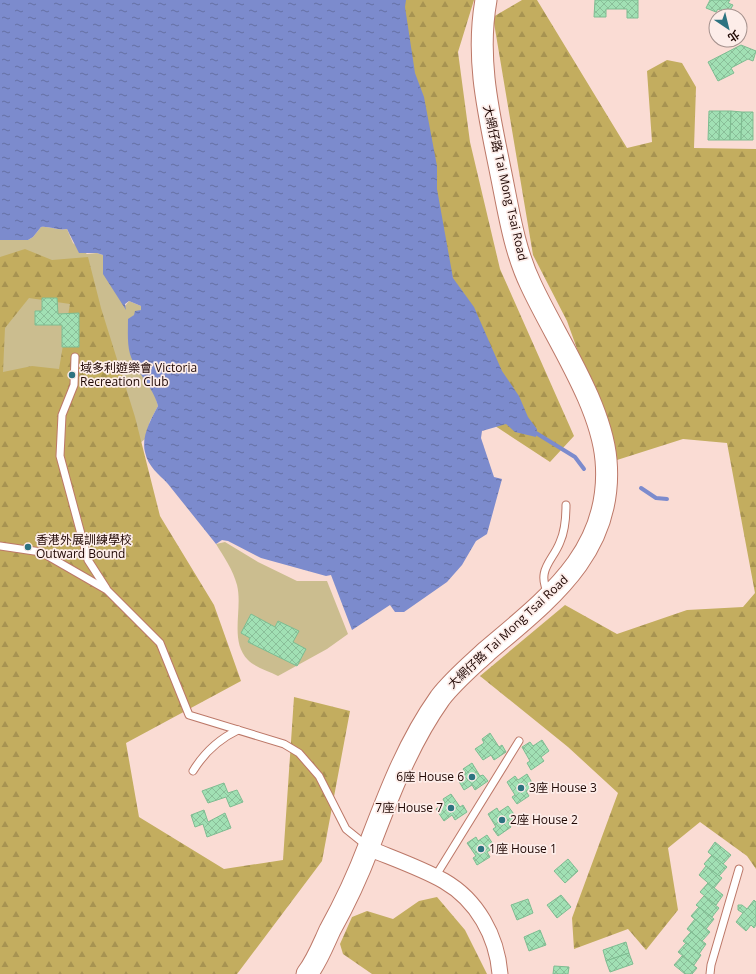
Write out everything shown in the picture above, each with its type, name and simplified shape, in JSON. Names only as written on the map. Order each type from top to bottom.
[{"type":"street","name":"大網仔路 Tai Mong Tsai Road","points":[[307,974],[351,890],[401,765],[441,697],[465,671],[550,596],[581,559],[596,532],[602,513],[606,490],[606,460],[602,437],[595,414],[530,284],[516,242],[493,135],[483,74],[481,36],[486,0]]},
{"type":"street","points":[[368,848],[434,877],[456,890],[478,912],[492,938],[497,953],[500,974]]},
{"type":"lane","points":[[75,357],[74,385],[62,414],[60,456],[88,560],[107,590],[160,643],[190,715],[284,744],[299,753],[319,776],[346,830],[368,848]]},
{"type":"lane","points":[[550,596],[544,585],[545,572],[548,562],[562,539],[566,522],[566,505]]},
{"type":"lane","points":[[0,546],[42,552],[107,590]]},
{"type":"lane","points":[[193,771],[198,762],[212,746],[238,730]]},
{"type":"lane","points":[[434,877],[519,741]]},
{"type":"lane","points":[[710,974],[711,964],[739,869]]},
{"type":"shaded area","name":"域多利遊樂會 Victoria Recreation Club","points":[[41,227],[67,229],[73,243],[87,254],[97,253],[103,255],[104,274],[125,306],[129,301],[141,306],[141,310],[132,317],[131,355],[155,395],[158,406],[150,421],[145,439],[0,558],[0,240],[28,240],[33,237]]},
{"type":"shaded area","points":[[225,542],[258,562],[297,581],[327,581],[348,634],[327,649],[278,676],[251,663],[242,652],[239,644],[239,604],[237,585],[231,569],[216,544]]},
{"type":"green space","points":[[387,0],[474,0],[458,52],[470,142],[500,269],[574,436],[550,462],[486,420]]},
{"type":"green space","points":[[522,0],[537,0],[627,148],[652,142],[647,71],[667,60],[682,63],[696,87],[694,148],[756,149],[756,869],[747,856],[700,822],[668,848],[678,910],[646,950],[628,929],[574,949],[572,918],[618,793],[568,747],[480,676],[565,605],[617,634],[687,610],[743,607],[755,593],[727,443],[683,439],[617,460],[567,321],[533,255],[493,17]]},
{"type":"green space","points":[[25,249],[52,260],[88,257],[101,308],[135,417],[160,516],[214,605],[241,681],[126,743],[139,817],[224,869],[283,860],[294,697],[350,711],[322,861],[237,974],[0,974],[0,257]],"holes":[[[29,298],[70,304],[59,369],[32,366],[3,372],[5,328]]]},
{"type":"green space","points":[[437,897],[465,930],[487,974],[372,974],[343,954],[340,944],[352,917],[367,911],[393,919],[419,901]]},
{"type":"water","points":[[0,0],[406,0],[405,7],[415,73],[424,97],[437,166],[437,189],[453,278],[474,307],[502,371],[519,396],[528,417],[537,429],[536,437],[515,432],[506,424],[482,431],[481,438],[494,477],[502,479],[487,534],[476,541],[462,565],[447,582],[404,612],[395,612],[390,605],[352,630],[331,575],[326,576],[261,558],[228,541],[222,540],[216,544],[168,484],[151,466],[146,457],[144,440],[147,428],[158,406],[156,399],[132,360],[128,341],[128,319],[134,315],[135,311],[141,310],[141,306],[129,301],[125,304],[126,310],[103,274],[103,255],[97,253],[79,253],[67,229],[41,227],[33,237],[28,240],[0,240]]},
{"type":"building","points":[[595,0],[638,0],[638,18],[627,18],[627,9],[606,9],[606,17],[594,17]]},
{"type":"building","points":[[710,0],[730,0],[728,3],[733,5],[731,8],[706,8]]},
{"type":"building","points":[[735,48],[748,48],[756,51],[753,61],[748,59],[731,68],[734,73],[718,81],[708,62]]},
{"type":"building","points":[[709,111],[720,111],[719,140],[708,140]]},
{"type":"building","points":[[720,111],[731,111],[730,140],[719,140]]},
{"type":"building","points":[[731,111],[742,112],[741,140],[730,140]]},
{"type":"building","points":[[742,112],[753,112],[753,140],[741,140]]},
{"type":"building","points":[[42,298],[57,298],[58,314],[79,313],[79,347],[62,347],[62,325],[35,325],[35,311],[42,311]]},
{"type":"building","points":[[251,614],[275,627],[278,621],[299,631],[293,642],[306,649],[297,666],[248,642],[250,638],[241,633]]},
{"type":"building","points":[[490,733],[499,747],[502,745],[506,752],[494,760],[491,755],[483,760],[475,749],[484,743],[482,739]]},
{"type":"building","points":[[542,740],[549,751],[541,757],[544,761],[531,770],[527,763],[530,761],[522,747],[530,742],[533,746]]},
{"type":"building","name":"6座 House 6","points":[[472,763],[480,776],[483,775],[488,781],[475,790],[472,785],[464,790],[457,778],[466,773],[463,769]]},
{"type":"building","name":"3座 House 3","points":[[527,774],[534,786],[526,791],[529,796],[517,804],[512,797],[515,795],[507,782],[515,776],[518,780]]},
{"type":"building","points":[[224,783],[228,793],[237,790],[243,802],[230,807],[226,797],[208,803],[202,791]]},
{"type":"building","name":"7座 House 7","points":[[451,794],[460,807],[463,805],[467,812],[455,820],[452,815],[444,821],[436,809],[445,803],[443,799]]},
{"type":"building","name":"2座 House 2","points":[[508,806],[516,817],[508,823],[511,827],[498,836],[493,829],[496,827],[488,814],[497,808],[499,812]]},
{"type":"building","points":[[204,810],[208,822],[225,813],[231,828],[207,837],[203,824],[195,827],[191,815]]},
{"type":"building","name":"1座 House 1","points":[[487,835],[495,847],[487,852],[490,857],[477,865],[473,858],[476,856],[467,843],[476,837],[478,841]]},
{"type":"building","points":[[715,842],[731,855],[723,864],[708,852]]},
{"type":"building","points":[[712,855],[727,867],[719,876],[704,864]]},
{"type":"building","points":[[568,859],[578,871],[565,883],[554,871]]},
{"type":"building","points":[[706,866],[722,878],[714,888],[699,875]]},
{"type":"building","points":[[708,883],[723,895],[716,905],[700,892]]},
{"type":"building","points":[[561,895],[571,907],[557,918],[547,905]]},
{"type":"building","points":[[704,896],[719,908],[712,917],[696,905]]},
{"type":"building","points":[[528,899],[533,913],[517,920],[511,905]]},
{"type":"building","points":[[754,900],[756,902],[756,925],[754,928],[751,925],[746,931],[736,922],[743,913],[738,910],[738,905],[742,905],[747,909]]},
{"type":"building","points":[[699,907],[714,919],[706,929],[691,916]]},
{"type":"building","points":[[695,919],[710,932],[702,941],[687,929]]},
{"type":"building","points":[[540,930],[546,945],[529,951],[524,937]]},
{"type":"building","points":[[691,932],[706,944],[699,954],[683,941]]},
{"type":"building","points":[[626,942],[629,953],[606,961],[603,950]]},
{"type":"building","points":[[686,943],[701,955],[694,965],[678,952]]},
{"type":"building","points":[[629,953],[633,964],[610,972],[606,961]]},
{"type":"building","points":[[682,956],[697,968],[692,974],[685,974],[674,965]]},
{"type":"building","points":[[554,966],[569,967],[568,974],[553,974]]},
{"type":"waterway","points":[[536,433],[575,457],[584,469]]},
{"type":"waterway","points":[[641,488],[656,498],[667,499]]},
{"type":"place","name":"域多利遊樂會 Victoria Recreation Club","points":[[72,375]]},
{"type":"place","name":"香港外展訓練學校 Outward Bound","points":[[28,547]]},
{"type":"place","name":"6座 House 6","points":[[472,777]]},
{"type":"place","name":"3座 House 3","points":[[521,788]]},
{"type":"place","name":"7座 House 7","points":[[451,808]]},
{"type":"place","name":"2座 House 2","points":[[502,820]]},
{"type":"place","name":"1座 House 1","points":[[481,849]]}]
